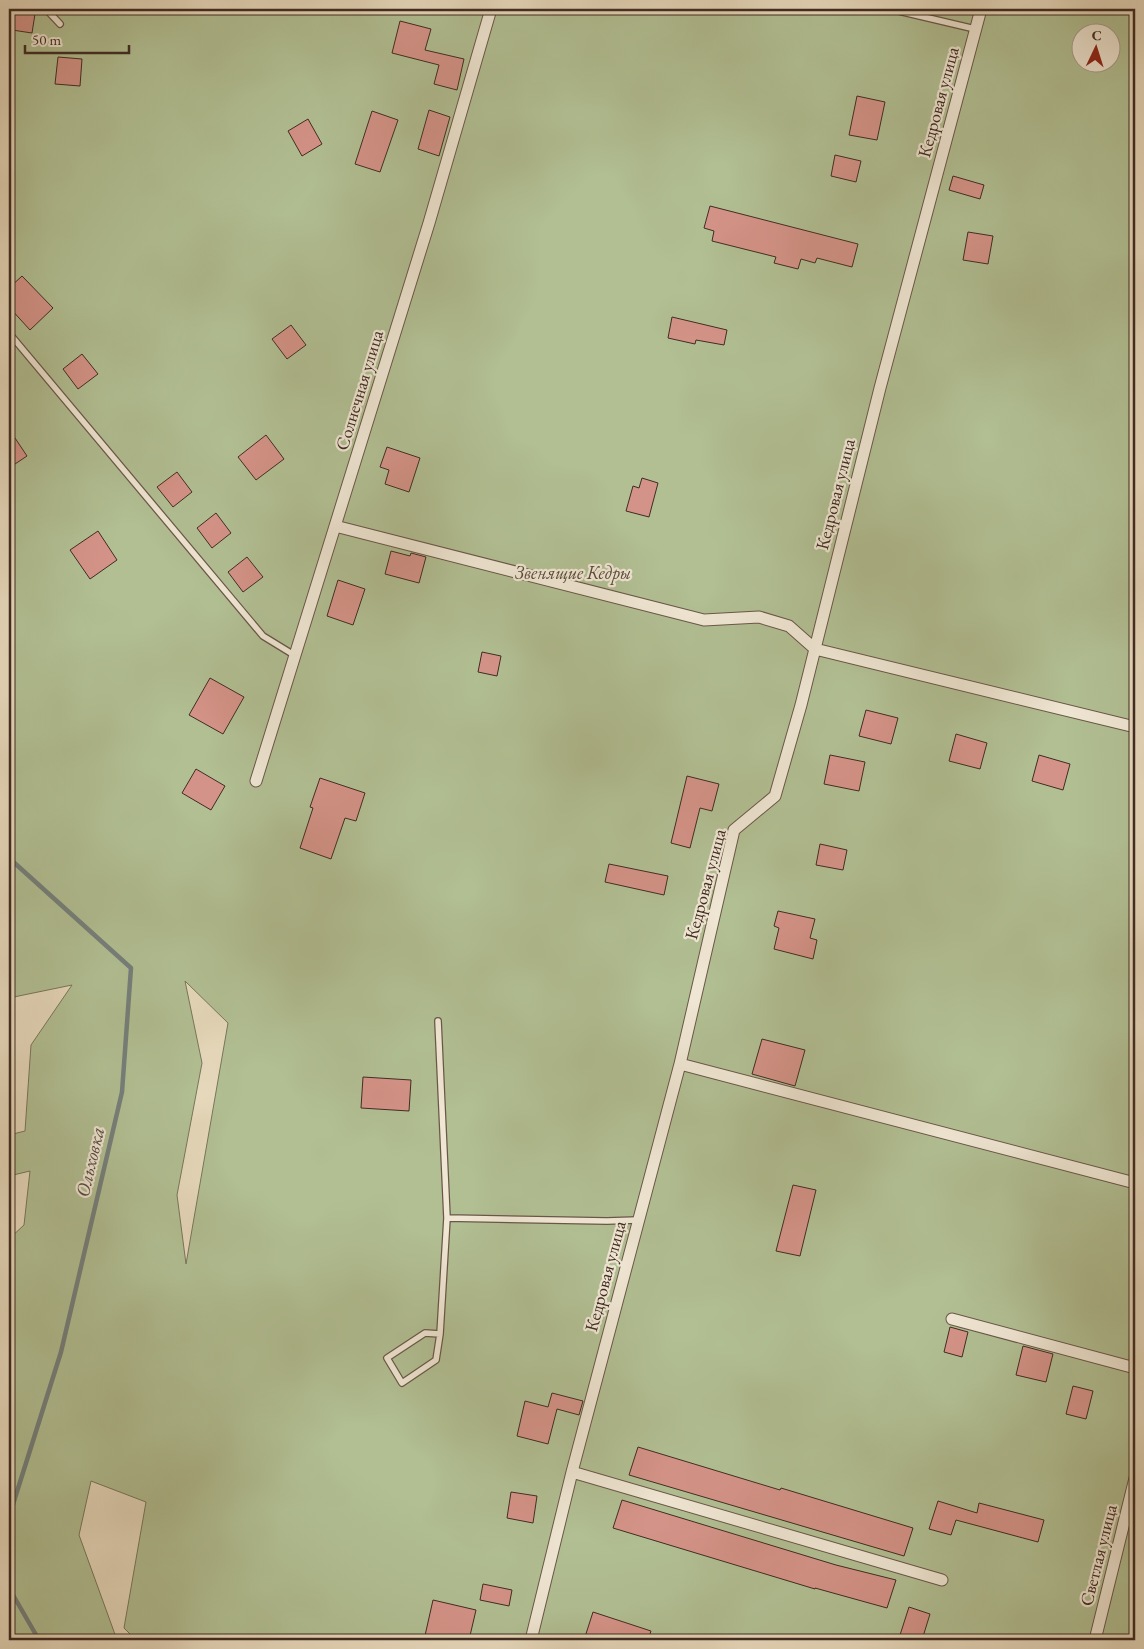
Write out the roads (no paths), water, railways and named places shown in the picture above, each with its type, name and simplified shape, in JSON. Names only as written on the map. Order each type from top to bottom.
[{"type":"street","name":"Солнечная улица","points":[[256,781],[429,223],[491,9]]},
{"type":"street","name":"Кедровая улица","points":[[531,1640],[572,1472],[680,1064],[734,830],[775,796],[800,705],[880,388],[981,9]]},
{"type":"street","points":[[335,526],[704,620],[759,618],[789,626],[814,648],[1135,727]]},
{"type":"street","points":[[680,1064],[1135,1184]]},
{"type":"street","points":[[952,1319],[1135,1368]]},
{"type":"street","points":[[572,1472],[942,1580]]},
{"type":"street","name":"Светлая улица","points":[[1095,1640],[1135,1478]]},
{"type":"lane","points":[[46,9],[60,24]]},
{"type":"lane","points":[[890,9],[975,29]]},
{"type":"lane","points":[[9,333],[263,636],[294,655]]},
{"type":"lane","points":[[438,1021],[447,1218],[440,1334],[436,1360],[402,1383],[387,1358],[425,1333],[440,1334]]},
{"type":"lane","points":[[447,1218],[638,1220]]},
{"type":"waterway","name":"Ольховка","points":[[9,858],[131,968],[122,1092],[61,1352],[9,1517]]},
{"type":"waterway","name":"Ольховка","points":[[9,1588],[39,1640]]},
{"type":"park label","name":"Звенящие Кедры","points":[[573,572]]}]
